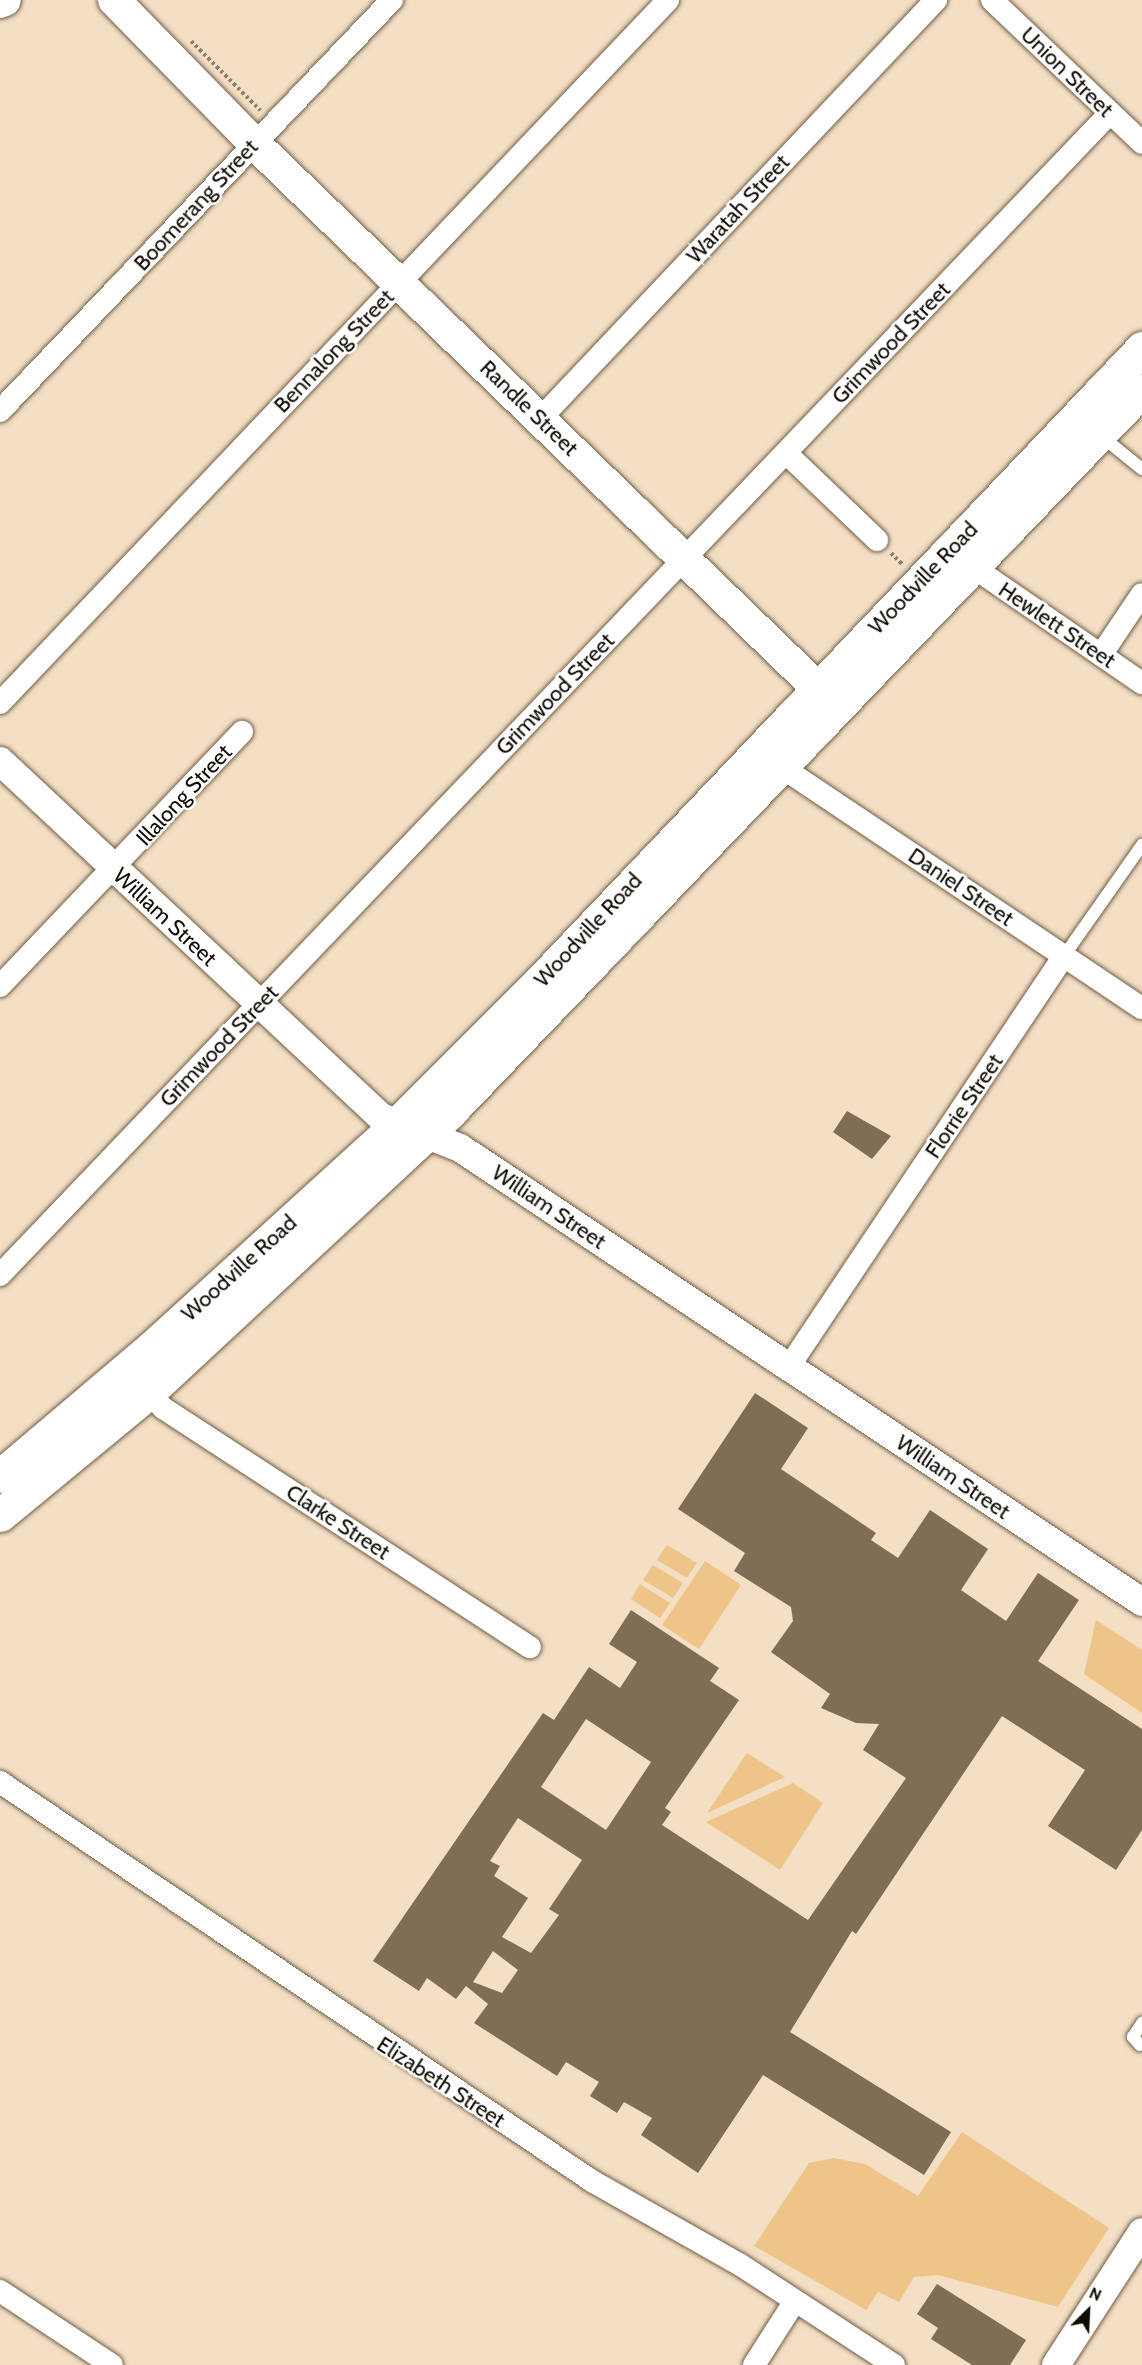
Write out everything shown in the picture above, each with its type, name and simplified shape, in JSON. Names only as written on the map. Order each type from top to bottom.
[{"type":"main road","points":[[0,2],[5,0]]},
{"type":"main road","name":"Randle Street","points":[[114,0],[254,143],[826,697]]},
{"type":"main road","name":"Woodville Road","points":[[0,1476],[412,1130],[542,980],[826,697],[1142,348]]},
{"type":"main road","name":"Woodville Road","points":[[0,1515],[149,1392],[780,766],[826,697],[973,567],[1142,390]]},
{"type":"street","name":"Boomerang Street","points":[[0,411],[392,0]]},
{"type":"street","name":"Bennalong Street","points":[[0,703],[668,0]]},
{"type":"street","name":"Waratah Street","points":[[540,419],[936,0]]},
{"type":"street","name":"Union Street","points":[[992,0],[1142,143]]},
{"type":"street","name":"Grimwood Street","points":[[0,1275],[1110,113]]},
{"type":"street","points":[[786,453],[877,540]]},
{"type":"street","name":"Hewlett Street","points":[[973,567],[1142,683]]},
{"type":"street","points":[[1101,655],[1142,594]]},
{"type":"street","name":"Illalong Street","points":[[0,986],[115,870],[242,732]]},
{"type":"street","name":"William Street","points":[[0,761],[381,1117],[460,1148],[1142,1602]]},
{"type":"street","name":"Daniel Street","points":[[780,766],[1142,1008]]},
{"type":"street","name":"Florrie Street","points":[[788,1368],[1065,956]]},
{"type":"street","name":"Clarke Street","points":[[149,1392],[163,1408],[530,1647]]},
{"type":"street","name":"Elizabeth Street","points":[[0,1782],[562,2162],[795,2301],[894,2365]]},
{"type":"street","points":[[1056,2365],[1142,2232]]},
{"type":"street","points":[[0,2291],[112,2365]]},
{"type":"street","points":[[754,2365],[795,2301]]},
{"type":"lane","points":[[1100,434],[1142,469]]},
{"type":"lane","name":"Florrie Street","points":[[1065,956],[1142,845]]},
{"type":"lane","points":[[1140,2045],[1133,2037],[1142,2024]]},
{"type":"path","points":[[183,33],[261,111]]},
{"type":"shaded area","points":[[667,1545],[697,1563],[687,1578],[657,1560]]},
{"type":"shaded area","points":[[705,1561],[741,1585],[699,1649],[662,1625]]},
{"type":"shaded area","points":[[653,1565],[683,1583],[673,1598],[643,1580]]},
{"type":"shaded area","points":[[640,1584],[670,1603],[660,1618],[631,1599]]},
{"type":"shaded area","points":[[1096,1620],[1142,1650],[1142,1713],[1084,1674]]},
{"type":"shaded area","points":[[747,1753],[785,1777],[707,1813]]},
{"type":"shaded area","points":[[793,1783],[823,1803],[780,1870],[706,1822]]},
{"type":"shaded area","points":[[962,2132],[1109,2228],[1058,2307],[938,2275],[914,2277],[899,2302],[878,2292],[866,2310],[754,2246],[809,2163],[834,2158],[865,2164],[918,2196]]},
{"type":"building","points":[[847,1111],[891,1136],[872,1159],[833,1132]]},
{"type":"building","points":[[755,1393],[808,1428],[781,1469],[876,1533],[871,1540],[898,1558],[930,1510],[988,1549],[961,1590],[1006,1621],[1038,1573],[1079,1600],[1038,1661],[1142,1729],[1142,1830],[1116,1870],[1048,1826],[1085,1770],[1002,1716],[856,1934],[852,1931],[790,2032],[951,2132],[924,2175],[763,2075],[698,2173],[641,2135],[652,2118],[624,2102],[617,2113],[590,2096],[599,2082],[566,2062],[557,2076],[474,2023],[488,2004],[466,1986],[456,1999],[427,1978],[419,1991],[373,1961],[543,1713],[554,1720],[589,1667],[620,1688],[637,1662],[609,1644],[631,1610],[719,1668],[710,1681],[739,1700],[665,1808],[671,1812],[662,1825],[808,1920],[906,1778],[863,1750],[879,1724],[856,1723],[821,1708],[830,1694],[771,1652],[793,1621],[791,1607],[734,1571],[745,1553],[678,1509]],"holes":[[[586,1719],[651,1762],[606,1830],[541,1787]],[[518,1818],[582,1860],[549,1909],[559,1915],[531,1953],[502,1937],[528,1898],[494,1876],[500,1866],[490,1861]],[[493,1951],[518,1970],[502,1993],[473,1982]]]},
{"type":"building","points":[[937,2284],[1026,2340],[1010,2365],[972,2365],[931,2339],[938,2328],[917,2314]]}]
